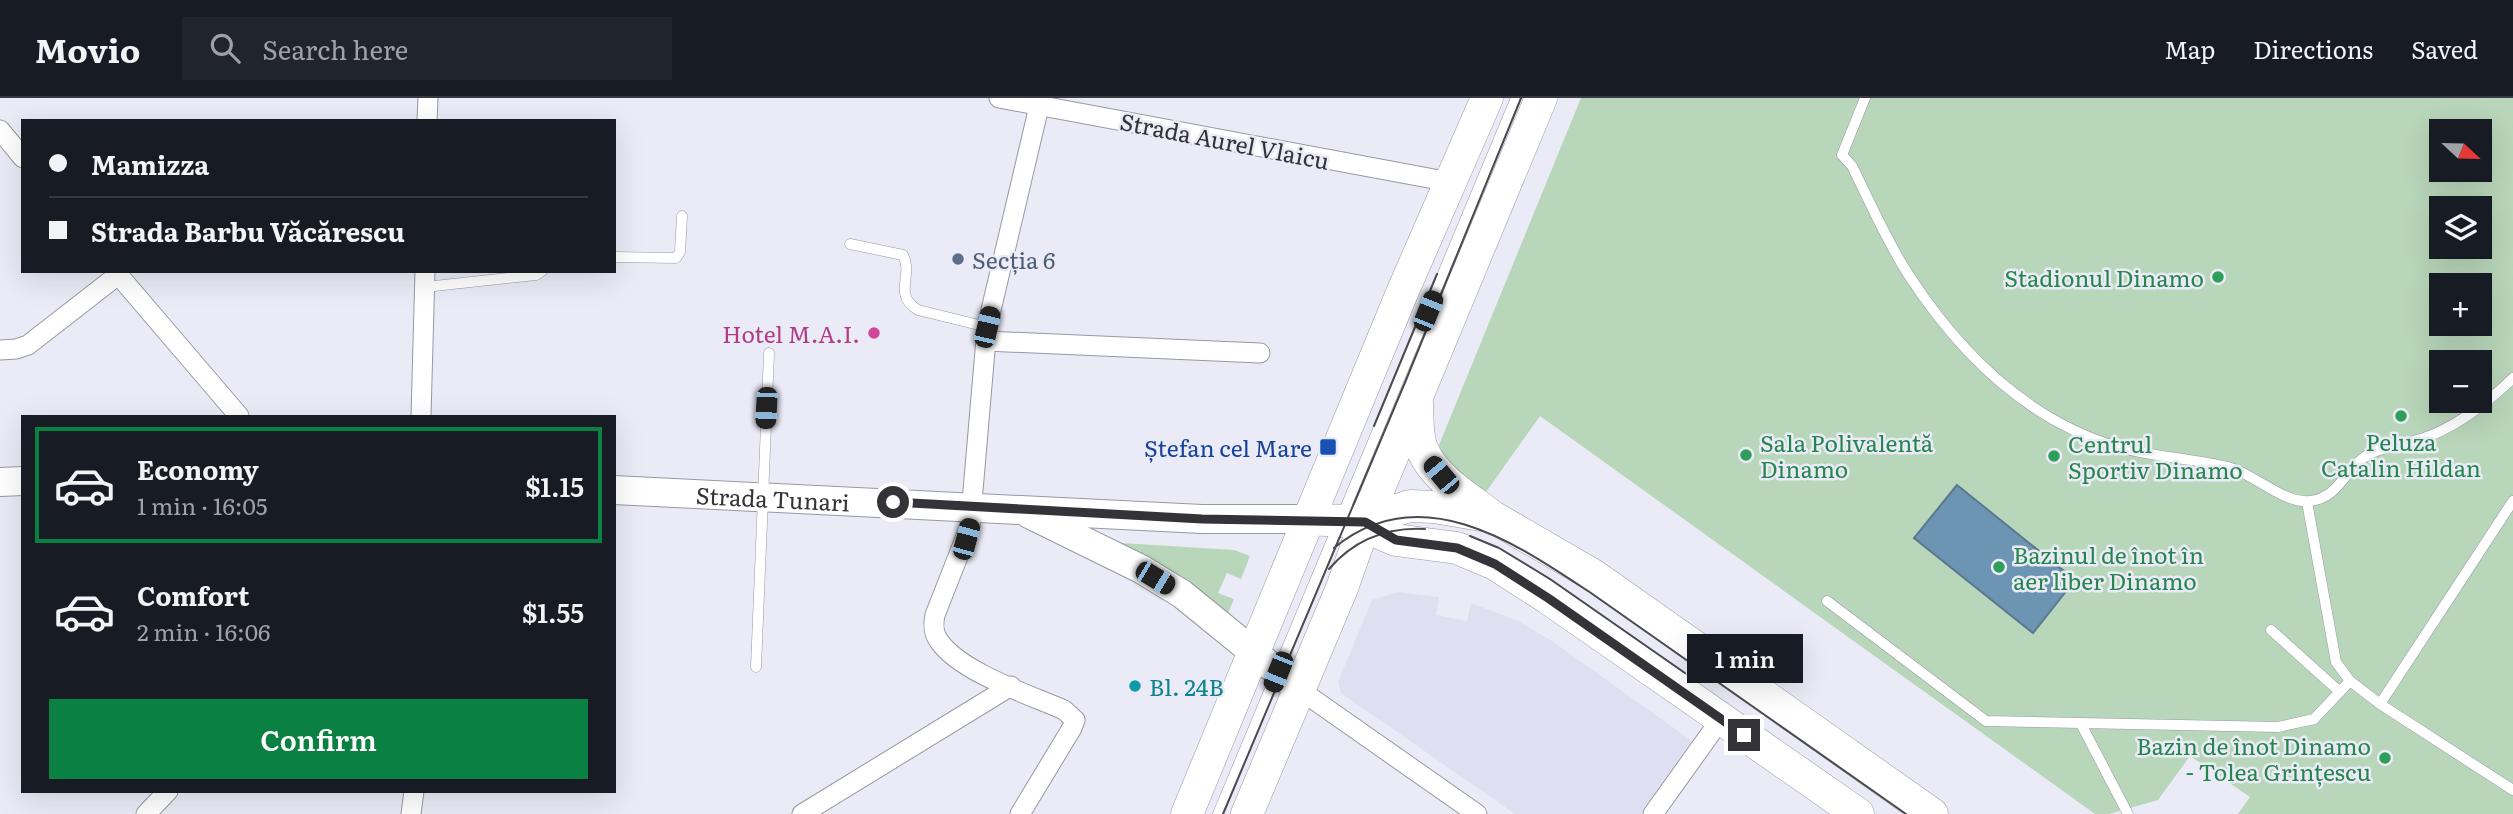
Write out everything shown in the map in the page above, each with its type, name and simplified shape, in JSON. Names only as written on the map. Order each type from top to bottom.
[{"type":"main road","points":[[1188,814],[1307,519],[1487,98]]},
{"type":"main road","points":[[1247,814],[1289,681],[1342,588],[1353,522],[1417,400],[1541,98]]},
{"type":"main road","points":[[1417,400],[1418,432],[1423,452],[1441,475],[1493,517],[1593,575],[1932,814]]},
{"type":"main road","points":[[1353,522],[1410,506],[1434,507],[1493,517]]},
{"type":"main road","name":"Strada Tunari","points":[[1307,519],[1353,522]]},
{"type":"main road","points":[[1353,522],[1396,540],[1457,548],[1495,564],[1858,814]]},
{"type":"street","points":[[427,119],[428,98]]},
{"type":"street","name":"Strada Aurel Vlaicu","points":[[999,98],[1040,101],[1450,182]]},
{"type":"street","points":[[1020,814],[1072,728],[1074,720],[1064,710],[963,664],[937,640],[933,628],[935,615],[966,539],[972,506],[986,334],[1040,101]]},
{"type":"street","points":[[0,130],[21,156]]},
{"type":"street","points":[[0,350],[28,345],[117,273],[238,415]]},
{"type":"street","points":[[421,415],[425,279]]},
{"type":"street","points":[[986,334],[1260,353]]},
{"type":"street","points":[[0,482],[21,481]]},
{"type":"street","name":"Strada Tunari","points":[[616,490],[1202,519],[1307,519]]},
{"type":"street","name":"Strada Tunari","points":[[1017,508],[1170,586],[1219,622],[1289,681]]},
{"type":"street","points":[[1289,681],[1477,814]]},
{"type":"street","points":[[802,814],[1011,686]]},
{"type":"street","points":[[1653,814],[1721,719]]},
{"type":"street","points":[[146,814],[166,793]]},
{"type":"street","points":[[411,814],[414,793]]},
{"type":"lane","points":[[1353,522],[1516,98]]},
{"type":"lane","points":[[1865,98],[1842,155],[1852,166],[1908,273],[1946,327],[1968,353],[2004,387],[2059,423],[2085,435],[2114,446],[2155,456],[2231,468],[2249,474],[2270,489],[2307,502],[2321,499],[2337,489],[2366,456],[2424,438],[2451,425],[2477,408],[2513,378]]},
{"type":"lane","points":[[616,257],[676,258],[680,252],[682,216]]},
{"type":"lane","points":[[850,244],[903,255],[906,260],[904,297],[909,305],[986,334]]},
{"type":"lane","points":[[425,279],[539,273]]},
{"type":"lane","points":[[755,667],[769,353]]},
{"type":"lane","points":[[2380,704],[2513,500]]},
{"type":"lane","points":[[2307,502],[2336,662],[2350,681],[2380,704],[2513,790]]},
{"type":"lane","points":[[1827,601],[1986,722],[2278,727],[2314,719],[2350,681]]},
{"type":"lane","points":[[2271,630],[2340,692]]},
{"type":"lane","points":[[1218,814],[1289,681]]},
{"type":"lane","points":[[2081,724],[2128,814]]},
{"type":"shaded area","points":[[1398,592],[1439,597],[1436,615],[1467,621],[1471,603],[1518,621],[1552,641],[1692,741],[1641,814],[1515,814],[1341,693],[1338,682],[1372,600]]},
{"type":"green space","name":"Centrul Sportiv Dinamo","points":[[1581,98],[2513,98],[2513,814],[2238,814],[2250,797],[2190,756],[2158,800],[2109,814],[2095,814],[1540,416],[1486,492],[1447,466],[1439,445]]},
{"type":"green space","points":[[1105,542],[1234,550],[1250,556],[1241,579],[1227,573],[1218,593],[1234,599],[1227,616]]},
{"type":"water","points":[[1957,485],[2075,580],[2033,633],[1914,538]]},
{"type":"tram line","points":[[1223,814],[1406,380],[1521,98]]},
{"type":"tram line","points":[[1374,426],[1437,274]]},
{"type":"tram line","points":[[1334,548],[1367,527],[1400,518],[1433,518],[1467,525],[1499,538],[1591,593],[1906,814]]},
{"type":"tram line","points":[[1329,569],[1349,550],[1372,537],[1397,530],[1425,529]]},
{"type":"tram line","points":[[1470,536],[1499,548],[1550,579],[1685,673]]},
{"type":"place","name":"Secția 6","points":[[958,259]]},
{"type":"place","name":"Stadionul Dinamo","points":[[2218,277]]},
{"type":"place","name":"Hotel M.A.I.","points":[[874,333]]},
{"type":"place","name":"Peluza Catalin Hildan","points":[[2401,416]]},
{"type":"place","name":"Ștefan cel Mare","points":[[1328,447]]},
{"type":"place","name":"Sala Polivalentă Dinamo","points":[[1746,455]]},
{"type":"place","name":"Centrul Sportiv Dinamo","points":[[2054,456]]},
{"type":"place","name":"Bazinul de înot în aer liber Dinamo","points":[[1999,567]]},
{"type":"place","name":"Bl. 24B","points":[[1135,686]]},
{"type":"place","name":"Bazin de înot Dinamo - Tolea Grințescu","points":[[2385,758]]},
{"type":"route","points":[[893,502],[1202,519],[1365,522],[1396,540],[1457,548],[1495,564],[1744,735]]}]
